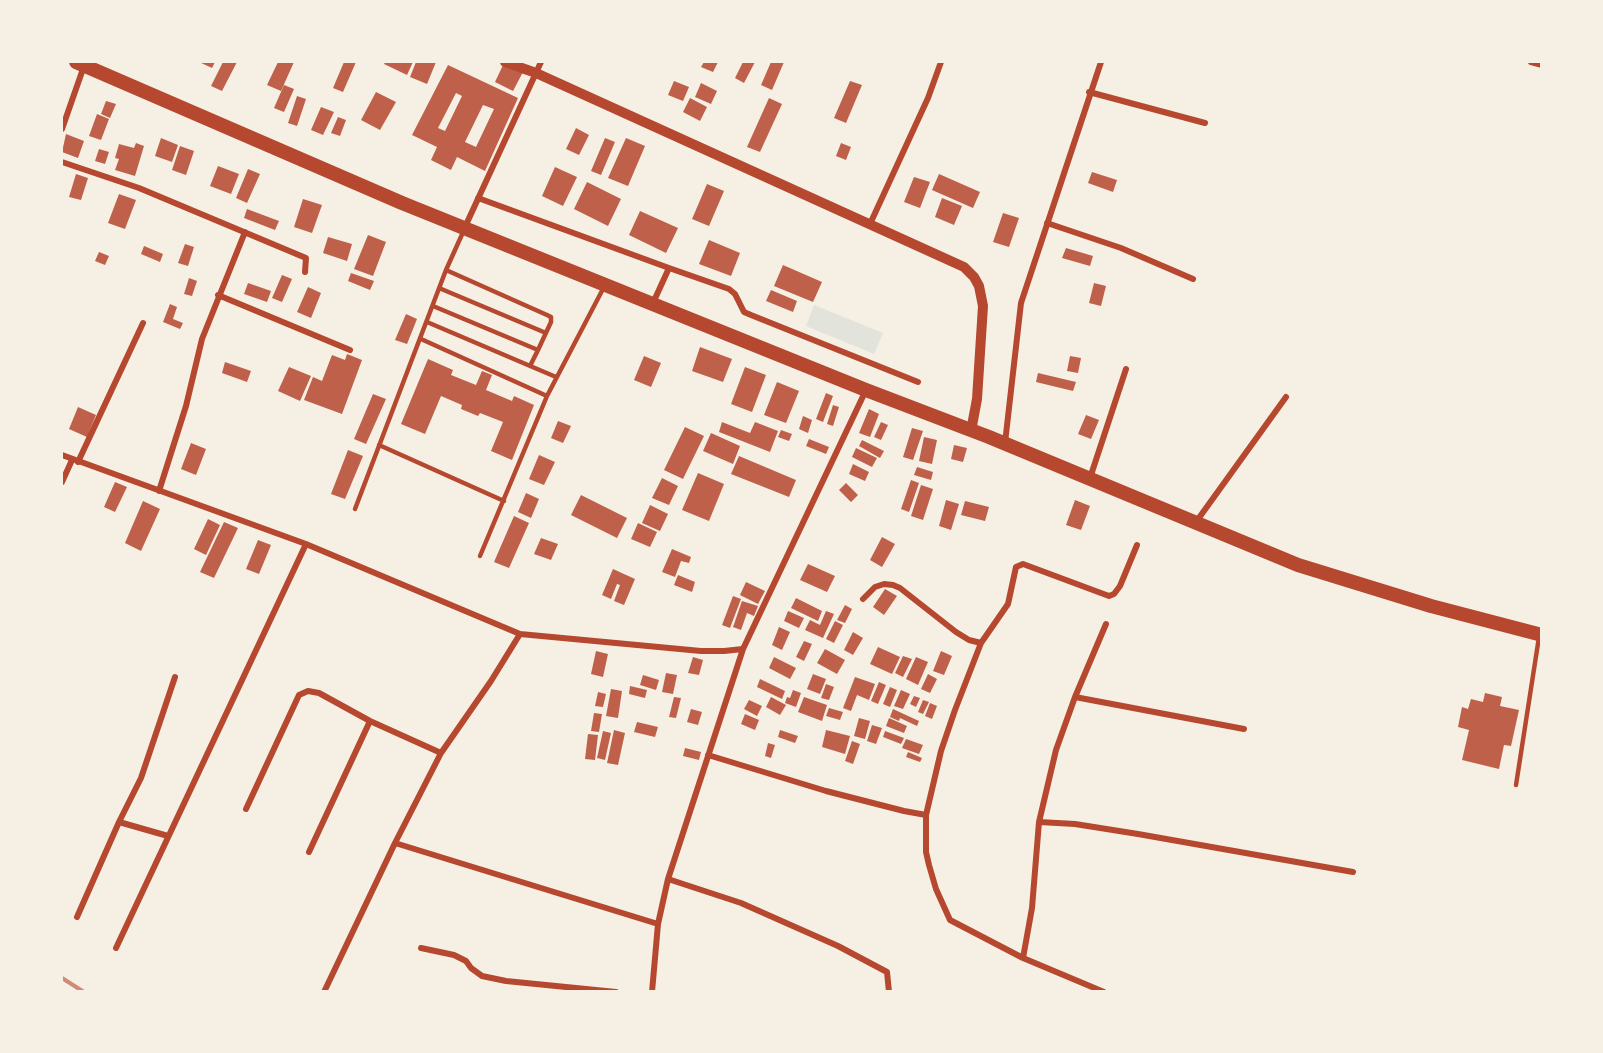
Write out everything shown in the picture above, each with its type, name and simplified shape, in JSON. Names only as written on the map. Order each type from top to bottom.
[{"type":"highway","points":[[81,63],[392,199],[996,440],[1298,565],[1431,606],[1540,635]]},
{"type":"street","points":[[505,62],[536,73],[964,267],[979,286],[982,306],[977,399],[971,431]]},
{"type":"street","points":[[465,228],[542,62]]},
{"type":"street","points":[[870,224],[928,98],[941,62]]},
{"type":"street","points":[[996,440],[1021,303],[1089,92],[1101,62]]},
{"type":"street","points":[[1531,62],[1542,65]]},
{"type":"street","points":[[62,129],[81,63]]},
{"type":"street","points":[[1089,92],[1205,123]]},
{"type":"street","points":[[62,162],[139,188],[306,258],[305,272]]},
{"type":"street","points":[[478,198],[729,289],[735,294],[744,312],[918,382]]},
{"type":"street","points":[[1047,223],[1121,248],[1193,279]]},
{"type":"street","points":[[159,491],[186,406],[202,339],[245,232]]},
{"type":"street","points":[[653,303],[669,268]]},
{"type":"street","points":[[218,295],[350,350]]},
{"type":"street","points":[[62,482],[75,461],[143,323]]},
{"type":"street","points":[[1090,479],[1126,369]]},
{"type":"street","points":[[652,992],[658,924],[668,879],[744,649],[866,390]]},
{"type":"street","points":[[1196,522],[1286,397]]},
{"type":"street","points":[[977,399],[979,418],[996,440]]},
{"type":"street","points":[[62,455],[306,544],[520,634],[700,651],[744,649]]},
{"type":"street","points":[[116,948],[306,544]]},
{"type":"street","points":[[1104,992],[1023,958],[950,920],[936,889],[929,865],[922,814],[958,701],[981,643],[1008,604],[1014,570],[1023,564],[1109,596],[1114,594],[1120,586],[1137,545]]},
{"type":"street","points":[[863,599],[875,587],[884,584],[893,585],[956,632],[969,640],[981,643]]},
{"type":"street","points":[[1023,958],[1032,908],[1039,822],[1056,750],[1075,697],[1106,624]]},
{"type":"street","points":[[324,992],[441,753],[491,681],[520,634]]},
{"type":"street","points":[[77,917],[141,778],[176,676]]},
{"type":"street","points":[[246,809],[299,695],[308,691],[319,693],[441,753]]},
{"type":"street","points":[[1075,697],[1244,729]]},
{"type":"street","points":[[309,852],[370,720]]},
{"type":"street","points":[[708,755],[826,791],[922,814]]},
{"type":"street","points":[[119,822],[168,836]]},
{"type":"street","points":[[1039,822],[1075,824],[1138,834],[1353,872]]},
{"type":"street","points":[[395,843],[658,924]]},
{"type":"street","points":[[668,879],[741,903],[856,955],[887,972],[889,992]]},
{"type":"street","points":[[422,948],[454,955],[466,961],[482,976],[506,981],[616,992]]},
{"type":"lane","points":[[355,509],[446,270],[465,228]]},
{"type":"lane","points":[[446,270],[550,317],[551,322],[530,366]]},
{"type":"lane","points":[[480,556],[546,396],[605,284]]},
{"type":"lane","points":[[440,288],[546,333]]},
{"type":"lane","points":[[433,306],[538,350]]},
{"type":"lane","points":[[428,322],[556,376]]},
{"type":"lane","points":[[421,339],[546,396]]},
{"type":"lane","points":[[379,445],[504,501]]},
{"type":"lane","points":[[1516,785],[1540,635]]},
{"type":"shaded area","points":[[814,305],[883,333],[874,354],[806,326]]},
{"type":"building","points":[[199,62],[215,62],[212,68]]},
{"type":"building","points":[[223,62],[237,62],[222,91],[211,86]]},
{"type":"building","points":[[278,62],[294,62],[281,91],[267,85]]},
{"type":"building","points":[[344,62],[356,62],[343,92],[333,88]]},
{"type":"building","points":[[385,62],[413,62],[407,75],[384,64]]},
{"type":"building","points":[[416,62],[436,62],[427,84],[410,77]]},
{"type":"building","points":[[704,62],[718,62],[713,72],[701,67]]},
{"type":"building","points":[[743,62],[755,62],[744,83],[735,78]]},
{"type":"building","points":[[771,62],[784,62],[772,90],[761,85]]},
{"type":"building","points":[[504,63],[523,72],[513,91],[495,82]]},
{"type":"building","points":[[448,65],[518,98],[485,171],[457,157],[451,170],[431,160],[437,147],[412,135]],"holes":[[[456,93],[462,96],[445,131],[438,128]],[[483,105],[494,109],[476,147],[465,142]]]},
{"type":"building","points":[[674,81],[689,87],[683,101],[668,95]]},
{"type":"building","points":[[850,81],[862,85],[846,123],[834,118]]},
{"type":"building","points":[[701,83],[717,91],[711,104],[695,97]]},
{"type":"building","points":[[284,85],[294,89],[284,112],[274,108]]},
{"type":"building","points":[[376,92],[396,102],[380,130],[361,120]]},
{"type":"building","points":[[297,96],[306,99],[297,126],[288,123]]},
{"type":"building","points":[[690,98],[707,107],[700,121],[683,112]]},
{"type":"building","points":[[769,98],[782,104],[760,152],[747,147]]},
{"type":"building","points":[[106,101],[116,104],[110,118],[101,114]]},
{"type":"building","points":[[321,107],[334,112],[323,135],[311,130]]},
{"type":"building","points":[[97,114],[109,119],[101,140],[89,136]]},
{"type":"building","points":[[338,117],[346,120],[340,136],[331,133]]},
{"type":"building","points":[[576,128],[589,135],[579,155],[566,149]]},
{"type":"building","points":[[66,134],[84,141],[78,158],[62,152]]},
{"type":"building","points":[[161,138],[178,145],[172,162],[155,156]]},
{"type":"building","points":[[605,138],[615,142],[601,175],[591,171]]},
{"type":"building","points":[[626,138],[645,146],[628,186],[608,178]]},
{"type":"building","points":[[136,143],[144,146],[135,176],[115,170],[119,159],[115,158],[119,144],[134,148]]},
{"type":"building","points":[[841,143],[851,147],[846,160],[836,156]]},
{"type":"building","points":[[180,146],[194,151],[186,175],[172,170]]},
{"type":"building","points":[[99,149],[109,152],[105,164],[95,161]]},
{"type":"building","points":[[218,166],[239,174],[231,194],[210,186]]},
{"type":"building","points":[[555,167],[577,177],[563,206],[542,196]]},
{"type":"building","points":[[248,169],[260,174],[247,203],[236,198]]},
{"type":"building","points":[[1092,172],[1117,180],[1113,192],[1088,183]]},
{"type":"building","points":[[76,174],[88,178],[81,200],[69,197]]},
{"type":"building","points":[[939,174],[980,192],[973,208],[932,190]]},
{"type":"building","points":[[914,177],[930,182],[920,208],[904,202]]},
{"type":"building","points":[[587,182],[621,199],[608,226],[574,209]]},
{"type":"building","points":[[707,184],[724,191],[709,226],[692,219]]},
{"type":"building","points":[[119,194],[136,200],[125,229],[108,223]]},
{"type":"building","points":[[942,198],[962,206],[954,225],[935,217]]},
{"type":"building","points":[[303,199],[322,205],[312,233],[294,227]]},
{"type":"building","points":[[247,209],[279,221],[275,230],[244,218]]},
{"type":"building","points":[[640,211],[678,228],[666,253],[629,235]]},
{"type":"building","points":[[1003,213],[1019,218],[1009,247],[993,242]]},
{"type":"building","points":[[368,235],[386,242],[373,276],[354,269]]},
{"type":"building","points":[[328,237],[352,244],[347,261],[323,253]]},
{"type":"building","points":[[709,240],[740,253],[731,276],[699,264]]},
{"type":"building","points":[[185,244],[194,247],[188,266],[178,263]]},
{"type":"building","points":[[144,246],[163,254],[160,262],[141,254]]},
{"type":"building","points":[[1066,248],[1093,256],[1090,266],[1062,258]]},
{"type":"building","points":[[99,252],[109,256],[105,265],[95,261]]},
{"type":"building","points":[[783,265],[822,282],[813,302],[774,286]]},
{"type":"building","points":[[351,273],[374,281],[370,290],[348,281]]},
{"type":"building","points":[[282,275],[292,279],[282,302],[272,298]]},
{"type":"building","points":[[189,278],[197,281],[192,296],[184,294]]},
{"type":"building","points":[[248,283],[271,291],[267,302],[244,294]]},
{"type":"building","points":[[1094,283],[1106,286],[1101,306],[1089,303]]},
{"type":"building","points":[[308,287],[321,293],[311,318],[297,312]]},
{"type":"building","points":[[771,290],[797,301],[793,312],[766,301]]},
{"type":"building","points":[[170,304],[177,307],[173,319],[183,323],[180,329],[163,322]]},
{"type":"building","points":[[406,314],[417,319],[407,344],[395,340]]},
{"type":"building","points":[[700,347],[732,359],[723,382],[692,371]]},
{"type":"building","points":[[347,354],[362,360],[342,414],[304,400],[313,377],[322,381],[332,355],[345,360]]},
{"type":"building","points":[[644,356],[661,363],[651,387],[634,380]]},
{"type":"building","points":[[1070,356],[1081,358],[1078,373],[1067,371]]},
{"type":"building","points":[[428,359],[453,370],[451,375],[476,385],[482,371],[492,375],[486,390],[512,401],[514,396],[534,405],[512,460],[491,451],[503,422],[461,409],[462,405],[441,396],[425,434],[401,424]]},
{"type":"building","points":[[225,362],[251,371],[247,382],[222,373]]},
{"type":"building","points":[[289,367],[311,376],[300,401],[278,391]]},
{"type":"building","points":[[745,367],[766,375],[752,412],[731,404]]},
{"type":"building","points":[[1038,373],[1076,382],[1073,391],[1036,382]]},
{"type":"building","points":[[777,382],[799,391],[786,423],[764,415]]},
{"type":"building","points":[[826,393],[833,396],[823,422],[816,419]]},
{"type":"building","points":[[373,394],[386,399],[366,444],[354,439]]},
{"type":"building","points":[[833,405],[839,407],[833,426],[827,424]]},
{"type":"building","points":[[78,407],[96,415],[87,437],[69,429]]},
{"type":"building","points":[[869,409],[879,414],[870,437],[859,433]]},
{"type":"building","points":[[1086,415],[1099,420],[1091,439],[1078,434]]},
{"type":"building","points":[[803,416],[812,420],[808,433],[799,429]]},
{"type":"building","points":[[558,421],[571,426],[563,443],[551,438]]},
{"type":"building","points":[[722,422],[750,433],[755,422],[778,431],[770,452],[719,432]]},
{"type":"building","points":[[881,422],[888,425],[881,440],[874,437]]},
{"type":"building","points":[[685,427],[704,436],[683,479],[664,470]]},
{"type":"building","points":[[912,428],[923,431],[913,460],[903,457]]},
{"type":"building","points":[[781,430],[792,434],[789,441],[778,437]]},
{"type":"building","points":[[711,433],[740,446],[733,464],[703,451]]},
{"type":"building","points":[[924,437],[937,440],[932,464],[919,461]]},
{"type":"building","points":[[809,439],[829,447],[826,454],[806,446]]},
{"type":"building","points":[[862,440],[884,451],[880,458],[859,446]]},
{"type":"building","points":[[191,443],[206,449],[196,475],[181,469]]},
{"type":"building","points":[[954,445],[967,448],[963,462],[951,459]]},
{"type":"building","points":[[856,448],[877,458],[872,467],[852,457]]},
{"type":"building","points":[[348,450],[363,456],[345,499],[331,494]]},
{"type":"building","points":[[539,455],[555,462],[544,485],[529,479]]},
{"type":"building","points":[[739,456],[796,480],[789,497],[731,474]]},
{"type":"building","points":[[853,464],[869,472],[865,481],[849,474]]},
{"type":"building","points":[[917,467],[933,472],[931,480],[914,475]]},
{"type":"building","points":[[698,473],[724,484],[709,521],[682,510]]},
{"type":"building","points":[[662,478],[678,486],[669,505],[652,498]]},
{"type":"building","points":[[911,480],[919,483],[909,512],[901,509]]},
{"type":"building","points":[[115,482],[127,487],[115,512],[104,507]]},
{"type":"building","points":[[846,483],[858,495],[851,502],[839,490]]},
{"type":"building","points":[[921,485],[933,489],[923,520],[911,516]]},
{"type":"building","points":[[526,493],[539,499],[531,518],[518,512]]},
{"type":"building","points":[[581,495],[627,518],[617,538],[571,515]]},
{"type":"building","points":[[946,500],[959,504],[951,530],[939,526]]},
{"type":"building","points":[[1075,500],[1090,506],[1081,530],[1066,525]]},
{"type":"building","points":[[143,501],[160,509],[141,551],[125,543]]},
{"type":"building","points":[[965,501],[989,507],[985,521],[961,515]]},
{"type":"building","points":[[650,505],[668,514],[660,531],[642,523]]},
{"type":"building","points":[[514,516],[529,523],[509,568],[494,562]]},
{"type":"building","points":[[208,519],[220,525],[206,555],[194,549]]},
{"type":"building","points":[[224,522],[238,528],[214,578],[200,572]]},
{"type":"building","points":[[638,523],[657,532],[650,547],[631,539]]},
{"type":"building","points":[[882,537],[895,544],[882,567],[870,560]]},
{"type":"building","points":[[541,538],[558,544],[551,560],[534,554]]},
{"type":"building","points":[[258,540],[271,545],[259,574],[246,569]]},
{"type":"building","points":[[672,549],[691,557],[689,563],[681,561],[675,577],[662,572]]},
{"type":"building","points":[[808,564],[835,576],[827,592],[800,580]]},
{"type":"building","points":[[613,569],[635,579],[624,605],[614,601],[620,585],[617,584],[611,599],[602,595]]},
{"type":"building","points":[[678,575],[695,582],[692,592],[674,585]]},
{"type":"building","points":[[746,582],[765,591],[758,604],[740,595]]},
{"type":"building","points":[[885,589],[897,596],[884,615],[873,607]]},
{"type":"building","points":[[733,596],[741,599],[730,628],[722,625]]},
{"type":"building","points":[[796,598],[822,611],[818,621],[791,608]]},
{"type":"building","points":[[742,601],[758,606],[754,616],[747,613],[741,630],[733,627]]},
{"type":"building","points":[[845,605],[852,609],[845,623],[837,620]]},
{"type":"building","points":[[788,611],[804,618],[799,628],[784,621]]},
{"type":"building","points":[[826,611],[834,614],[823,638],[805,630],[810,620],[820,625]]},
{"type":"building","points":[[835,621],[843,625],[834,643],[826,639]]},
{"type":"building","points":[[779,627],[790,632],[782,650],[772,645]]},
{"type":"building","points":[[853,632],[863,638],[853,655],[844,650]]},
{"type":"building","points":[[804,641],[812,644],[804,661],[796,657]]},
{"type":"building","points":[[878,647],[900,657],[892,674],[870,664]]},
{"type":"building","points":[[825,649],[845,660],[837,674],[817,663]]},
{"type":"building","points":[[596,651],[608,654],[603,677],[591,674]]},
{"type":"building","points":[[941,651],[952,656],[944,675],[933,671]]},
{"type":"building","points":[[903,656],[912,659],[903,677],[895,673]]},
{"type":"building","points":[[693,657],[703,660],[699,675],[688,673]]},
{"type":"building","points":[[774,657],[796,668],[790,679],[769,668]]},
{"type":"building","points":[[916,657],[928,662],[918,685],[906,679]]},
{"type":"building","points":[[666,673],[677,675],[673,694],[662,692]]},
{"type":"building","points":[[813,674],[826,679],[820,694],[807,689]]},
{"type":"building","points":[[928,674],[937,679],[930,693],[921,689]]},
{"type":"building","points":[[643,675],[659,680],[656,690],[640,685]]},
{"type":"building","points":[[855,677],[875,684],[869,700],[857,695],[851,711],[843,708]]},
{"type":"building","points":[[760,679],[785,691],[782,699],[757,687]]},
{"type":"building","points":[[879,682],[886,685],[878,704],[871,701]]},
{"type":"building","points":[[826,684],[834,687],[829,700],[821,698]]},
{"type":"building","points":[[630,686],[647,690],[645,698],[629,694]]},
{"type":"building","points":[[890,687],[897,690],[890,707],[883,704]]},
{"type":"building","points":[[611,689],[622,691],[618,718],[606,716]]},
{"type":"building","points":[[793,690],[801,693],[796,707],[785,703]]},
{"type":"building","points":[[901,690],[910,694],[903,709],[894,706]]},
{"type":"building","points":[[598,692],[606,694],[603,707],[595,706]]},
{"type":"building","points":[[1485,693],[1502,697],[1500,706],[1519,710],[1511,746],[1504,745],[1499,769],[1462,760],[1469,730],[1458,727],[1462,707],[1468,709],[1471,699],[1483,702]]},
{"type":"building","points":[[914,696],[920,698],[916,707],[910,704]]},
{"type":"building","points":[[674,697],[681,698],[676,718],[669,717]]},
{"type":"building","points":[[771,697],[786,705],[780,715],[766,707]]},
{"type":"building","points":[[804,697],[827,705],[822,721],[798,712]]},
{"type":"building","points":[[749,700],[762,706],[757,716],[744,709]]},
{"type":"building","points":[[923,700],[929,702],[923,714],[918,712]]},
{"type":"building","points":[[930,703],[937,706],[932,719],[925,716]]},
{"type":"building","points":[[829,708],[843,712],[840,720],[826,716]]},
{"type":"building","points":[[691,709],[702,712],[698,725],[687,722]]},
{"type":"building","points":[[893,709],[919,721],[917,726],[900,718],[899,721],[890,717]]},
{"type":"building","points":[[594,713],[602,714],[599,732],[591,731]]},
{"type":"building","points":[[745,714],[759,720],[755,730],[741,724]]},
{"type":"building","points":[[859,718],[870,721],[865,739],[854,736]]},
{"type":"building","points":[[889,718],[907,726],[904,733],[886,726]]},
{"type":"building","points":[[637,722],[658,727],[655,737],[634,732]]},
{"type":"building","points":[[872,725],[882,728],[876,744],[867,741]]},
{"type":"building","points":[[614,730],[625,733],[618,765],[607,763]]},
{"type":"building","points":[[780,730],[798,736],[795,743],[778,737]]},
{"type":"building","points":[[826,730],[850,736],[845,754],[822,747]]},
{"type":"building","points":[[603,731],[611,733],[605,760],[597,758]]},
{"type":"building","points":[[885,731],[904,738],[901,744],[883,737]]},
{"type":"building","points":[[588,734],[598,735],[595,760],[585,759]]},
{"type":"building","points":[[906,739],[923,745],[919,754],[902,748]]},
{"type":"building","points":[[852,741],[860,744],[853,764],[845,761]]},
{"type":"building","points":[[768,743],[775,745],[771,758],[765,756]]},
{"type":"building","points":[[685,748],[701,752],[699,760],[683,756]]},
{"type":"building","points":[[908,752],[922,758],[920,762],[906,757]]},
{"type":"railway","points":[[62,978],[84,992]]}]
